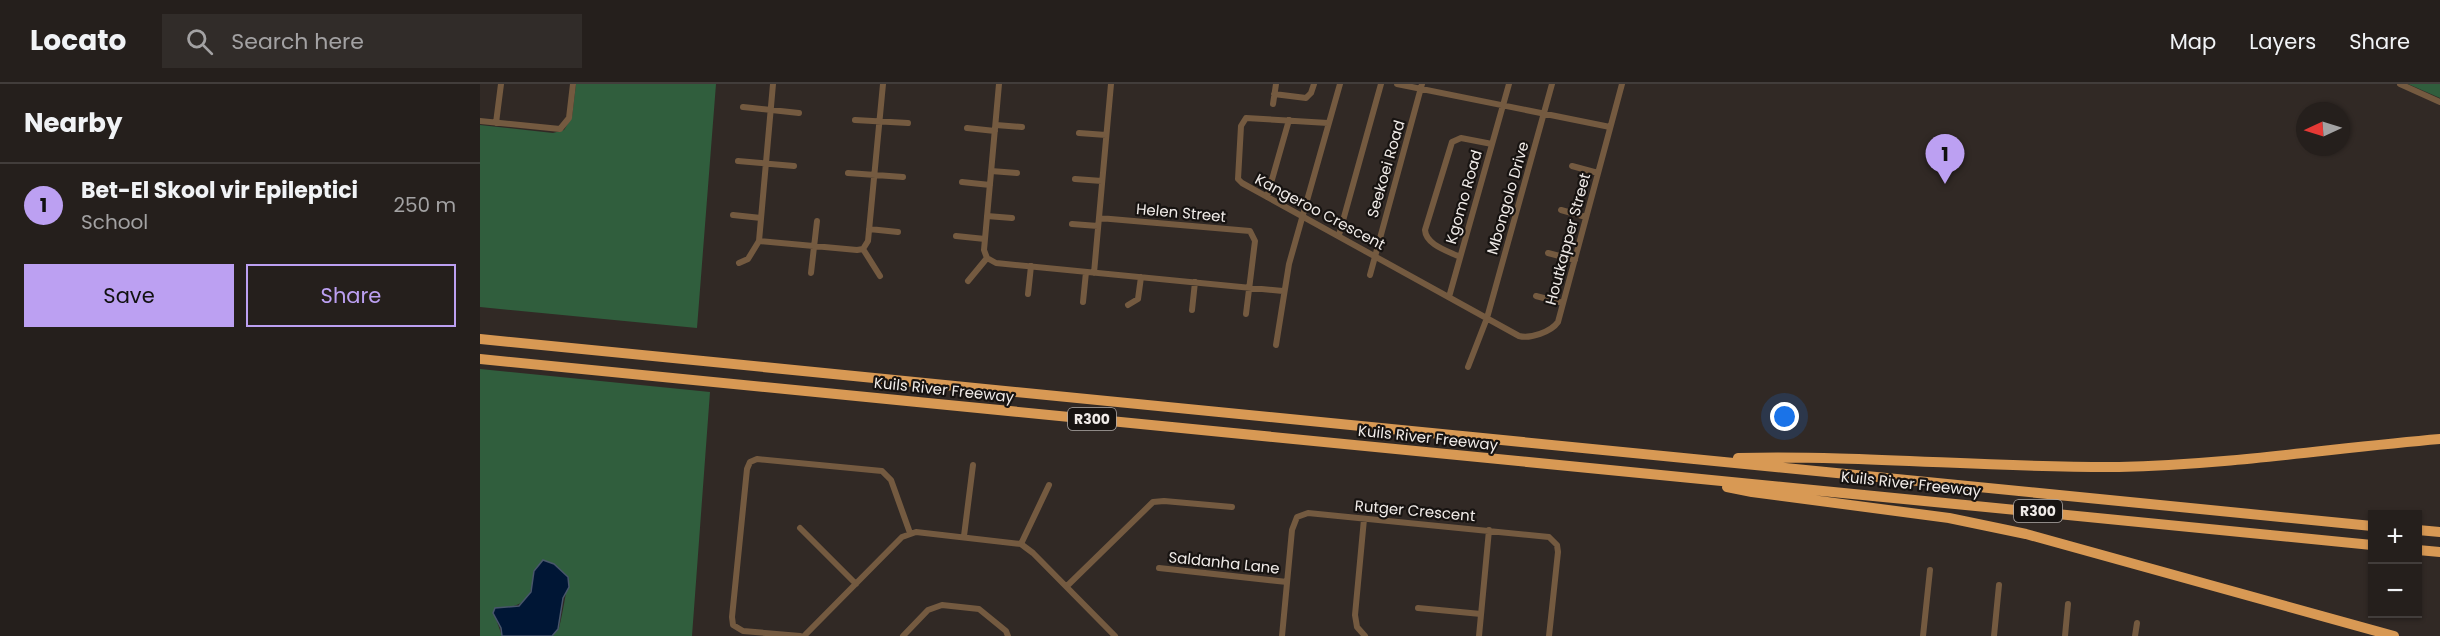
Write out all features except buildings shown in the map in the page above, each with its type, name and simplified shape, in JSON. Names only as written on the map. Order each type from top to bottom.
[{"type":"highway","name":"Kuils River Freeway","points":[[480,339],[2368,526]]},
{"type":"highway","name":"Kuils River Freeway","points":[[480,359],[2368,545]]},
{"type":"highway","points":[[1708,460],[1761,457],[2020,467],[2121,467],[2242,460],[2440,439]]},
{"type":"highway","points":[[1704,480],[1752,492],[1949,518],[2026,534],[2394,636]]},
{"type":"street","points":[[496,123],[501,84]]},
{"type":"street","points":[[480,121],[560,129],[569,118],[573,84]]},
{"type":"street","points":[[739,263],[748,259],[759,241],[773,84]]},
{"type":"street","points":[[759,241],[857,250],[863,249],[867,244],[883,84]]},
{"type":"street","points":[[999,84],[984,253],[992,262],[1283,291]]},
{"type":"street","points":[[1094,273],[1111,84]]},
{"type":"street","points":[[1273,104],[1276,84]]},
{"type":"street","points":[[1274,94],[1306,98],[1311,93],[1314,84]]},
{"type":"street","points":[[1276,345],[1283,291],[1340,84]]},
{"type":"street","points":[[1339,235],[1381,84]]},
{"type":"street","points":[[1397,84],[1422,87],[1610,127]]},
{"type":"street","name":"Kgomo Road","points":[[1449,297],[1509,84]]},
{"type":"street","name":"Mbongolo Drive","points":[[1468,367],[1487,318],[1552,84]]},
{"type":"street","name":"Houtkapper Street","points":[[1487,318],[1521,337],[1528,337],[1556,326],[1622,84]]},
{"type":"street","points":[[2400,84],[2440,102]]},
{"type":"street","name":"Seekoei Road","points":[[1370,275],[1422,87]]},
{"type":"street","points":[[743,107],[799,113]]},
{"type":"street","name":"Kangeroo Crescent","points":[[1328,123],[1251,117],[1244,120],[1241,124],[1238,179],[1487,318]]},
{"type":"street","points":[[855,120],[908,123]]},
{"type":"street","points":[[1267,197],[1288,120]]},
{"type":"street","points":[[967,128],[1022,127]]},
{"type":"street","points":[[1079,133],[1106,135]]},
{"type":"street","points":[[1460,257],[1430,241],[1425,230],[1452,142],[1461,138],[1492,144]]},
{"type":"street","points":[[738,161],[794,166]]},
{"type":"street","points":[[1572,166],[1598,173]]},
{"type":"street","points":[[992,171],[1017,173]]},
{"type":"street","points":[[848,173],[903,177]]},
{"type":"street","points":[[1075,178],[1102,181]]},
{"type":"street","points":[[962,182],[990,185]]},
{"type":"street","points":[[1561,210],[1586,217]]},
{"type":"street","points":[[733,215],[761,218]]},
{"type":"street","points":[[987,216],[1012,218]]},
{"type":"street","name":"Helen Street","points":[[1099,218],[1246,230],[1252,233],[1255,241],[1249,287]]},
{"type":"street","points":[[811,273],[817,221]]},
{"type":"street","points":[[1072,224],[1098,226]]},
{"type":"street","points":[[869,229],[898,232]]},
{"type":"street","points":[[956,236],[986,239]]},
{"type":"street","points":[[863,249],[880,276]]},
{"type":"street","points":[[1548,253],[1575,260]]},
{"type":"street","points":[[968,281],[987,258]]},
{"type":"street","points":[[1028,294],[1031,266]]},
{"type":"street","points":[[1083,302],[1086,272]]},
{"type":"street","points":[[1128,306],[1138,299],[1141,277]]},
{"type":"street","points":[[1192,310],[1195,282]]},
{"type":"street","points":[[1246,314],[1249,287]]},
{"type":"street","points":[[1536,296],[1563,303]]},
{"type":"street","points":[[910,533],[891,480],[882,471],[757,459],[750,462],[747,469],[733,626],[743,631],[802,636],[902,537],[910,533],[964,536],[1021,544],[1034,553],[1115,636]]},
{"type":"street","points":[[964,536],[973,465]]},
{"type":"street","points":[[1021,544],[1049,485]]},
{"type":"street","points":[[1067,586],[1153,502],[1232,507]]},
{"type":"street","name":"Rutger Crescent","points":[[1282,636],[1292,530],[1297,517],[1308,513],[1549,537],[1557,545],[1549,636]]},
{"type":"street","points":[[1364,519],[1354,615],[1357,627],[1365,636]]},
{"type":"street","points":[[800,528],[856,584]]},
{"type":"street","points":[[1479,636],[1489,530]]},
{"type":"street","name":"Saldanha Lane","points":[[1159,568],[1287,582]]},
{"type":"street","points":[[1923,636],[1930,570]]},
{"type":"street","points":[[1994,636],[1999,585]]},
{"type":"street","points":[[2065,636],[2068,604]]},
{"type":"street","points":[[903,636],[928,610],[942,605],[979,609],[1006,631],[1008,636]]},
{"type":"street","points":[[1418,608],[1481,615]]},
{"type":"street","points":[[2135,636],[2137,623]]},
{"type":"green space","points":[[576,84],[716,84],[697,328],[480,307],[480,125],[553,133],[564,130],[572,117]]},
{"type":"green space","points":[[2408,84],[2440,84],[2440,98]]},
{"type":"green space","points":[[480,369],[710,392],[692,636],[552,636],[559,628],[568,577],[554,564],[534,571],[528,597],[519,604],[504,608],[496,619],[502,636],[480,636]]},
{"type":"water","points":[[543,560],[554,564],[568,577],[569,587],[563,598],[558,629],[552,636],[502,636],[501,628],[493,613],[495,608],[519,606],[531,592],[534,571]]},
{"type":"place","name":"Bet-El Skool vir Epileptici","points":[[1945,184]]}]
